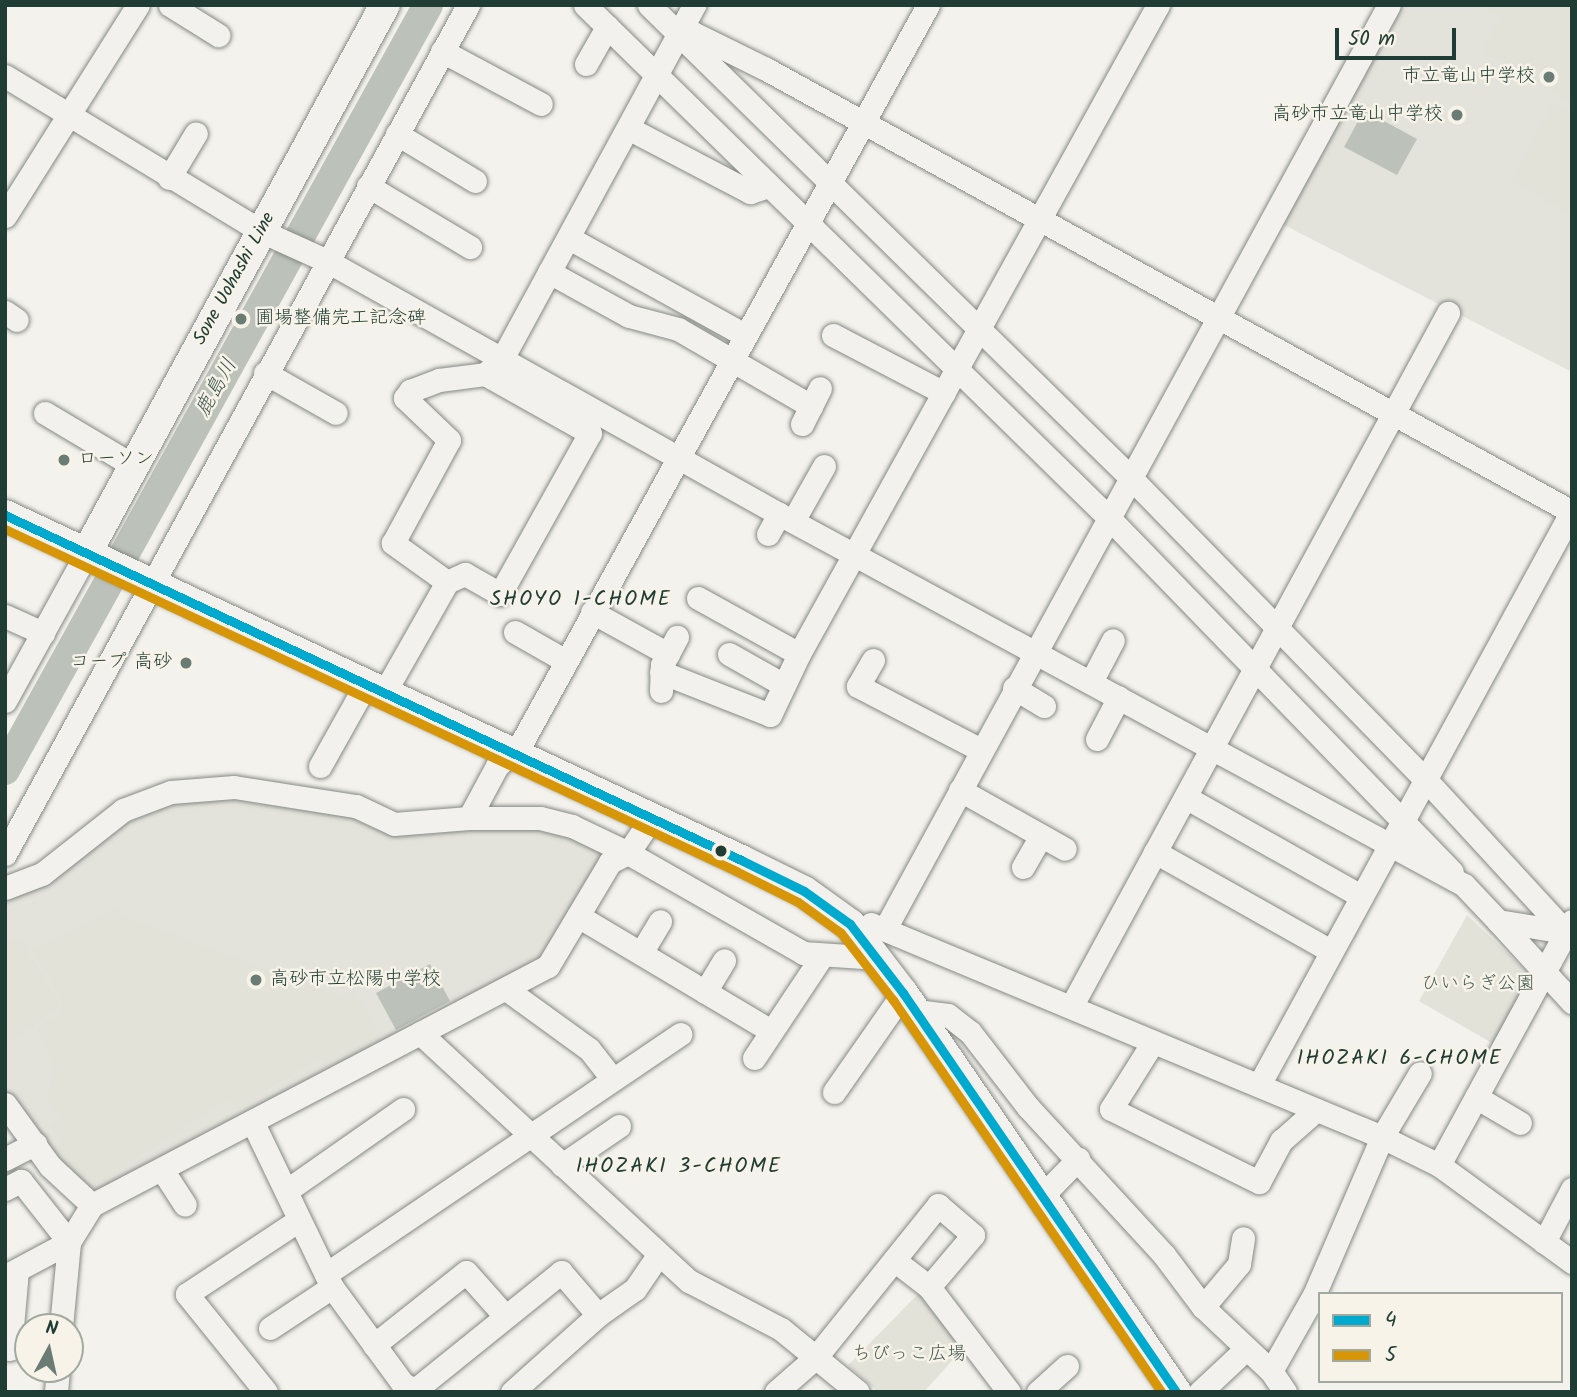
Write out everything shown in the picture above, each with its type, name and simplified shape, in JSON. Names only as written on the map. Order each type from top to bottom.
[{"type":"main road","name":"Sone Uohashi Line","points":[[95,558],[134,466],[385,5]]},
{"type":"main road","points":[[5,515],[804,891],[850,924],[909,1002],[1176,1392]]},
{"type":"street","points":[[5,216],[138,5]]},
{"type":"street","points":[[170,5],[208,22]]},
{"type":"street","points":[[5,854],[142,579],[265,373],[468,5]]},
{"type":"street","points":[[585,5],[1108,517],[1254,665],[1572,1002]]},
{"type":"street","points":[[649,5],[828,185],[1130,477],[1570,930]]},
{"type":"street","points":[[494,367],[569,238],[694,5]]},
{"type":"street","points":[[469,818],[497,766],[512,753],[682,459],[745,335],[928,5]]},
{"type":"street","points":[[592,612],[667,663],[770,715],[799,654],[1158,5]]},
{"type":"street","points":[[886,927],[1034,651],[1390,5]]},
{"type":"street","points":[[586,64],[607,27]]},
{"type":"street","points":[[678,34],[693,33],[863,123],[1571,512],[1259,1085]]},
{"type":"street","points":[[442,51],[541,104]]},
{"type":"street","points":[[5,76],[169,178],[261,231],[327,261],[494,367],[590,433],[500,594],[465,574],[447,582],[320,766]]},
{"type":"street","points":[[628,128],[750,192],[769,186]]},
{"type":"street","points":[[169,178],[196,133]]},
{"type":"street","points":[[397,134],[475,181]]},
{"type":"street","points":[[368,186],[470,247]]},
{"type":"street","points":[[569,238],[745,335]]},
{"type":"street","points":[[550,272],[629,316],[678,328],[733,363],[811,406]]},
{"type":"street","points":[[1071,1007],[1187,798],[1254,665],[1448,313]]},
{"type":"street","points":[[834,335],[871,346],[944,393]]},
{"type":"street","points":[[447,582],[393,543],[449,440],[405,398],[410,391],[439,380],[494,367],[682,459],[780,523],[855,553],[1213,747],[1388,848],[1464,885]]},
{"type":"street","points":[[265,373],[336,413]]},
{"type":"street","points":[[45,413],[134,466]]},
{"type":"street","points":[[780,523],[824,466]]},
{"type":"street","points":[[5,701],[43,633],[95,558]]},
{"type":"street","points":[[713,600],[799,654]]},
{"type":"street","points":[[5,615],[43,633]]},
{"type":"street","points":[[515,632],[566,661]]},
{"type":"street","points":[[1091,682],[1113,640]]},
{"type":"street","points":[[729,654],[784,685]]},
{"type":"street","points":[[873,660],[858,686],[902,700],[981,750]]},
{"type":"street","points":[[1014,688],[1044,706]]},
{"type":"street","points":[[1097,739],[1119,697]]},
{"type":"street","points":[[5,888],[42,874],[123,810],[171,792],[234,787],[356,806],[394,824],[469,818],[540,818],[572,826],[628,853],[781,943],[822,956],[878,958]]},
{"type":"street","points":[[960,790],[1065,849]]},
{"type":"street","points":[[1187,798],[1362,896]]},
{"type":"street","points":[[62,1313],[69,1242],[92,1205],[163,1171],[548,966],[610,862],[628,853],[651,819]]},
{"type":"street","points":[[1023,867],[1041,836]]},
{"type":"street","points":[[1155,852],[1331,951]]},
{"type":"street","points":[[578,916],[771,1031]]},
{"type":"street","points":[[641,953],[660,921]]},
{"type":"street","points":[[1498,921],[1570,930]]},
{"type":"street","points":[[850,924],[886,927],[1382,1137],[1439,1165],[1572,1262]]},
{"type":"street","points":[[1439,1165],[1570,930]]},
{"type":"street","points":[[754,1058],[822,956]]},
{"type":"street","points":[[705,992],[723,960]]},
{"type":"street","points":[[506,989],[589,1049],[611,1077]]},
{"type":"street","points":[[847,1084],[909,1002],[948,1015],[970,1032],[1028,1107],[1164,1255],[1203,1307],[1271,1371],[1286,1392]]},
{"type":"street","points":[[420,1033],[688,1281],[781,1329],[858,1392]]},
{"type":"street","points":[[270,1328],[329,1281],[528,1134],[680,1034]]},
{"type":"street","points":[[1153,1042],[1111,1109],[1259,1182],[1282,1141],[1316,1110]]},
{"type":"street","points":[[1271,1371],[1314,1295],[1382,1137],[1420,1073]]},
{"type":"street","points":[[1476,1097],[1520,1123]]},
{"type":"street","points":[[5,1104],[68,1186],[92,1205]]},
{"type":"street","points":[[286,1191],[403,1109]]},
{"type":"street","points":[[253,1123],[329,1281],[403,1384],[417,1391],[561,1272],[598,1315]]},
{"type":"street","points":[[562,1165],[619,1126]]},
{"type":"street","points":[[5,1159],[35,1144]]},
{"type":"street","points":[[1042,1196],[1077,1159]]},
{"type":"street","points":[[163,1171],[185,1205]]},
{"type":"street","points":[[5,1189],[21,1181],[69,1242]]},
{"type":"street","points":[[1544,1242],[1572,1189]]},
{"type":"street","points":[[776,1392],[816,1357],[938,1205],[973,1235],[929,1287]]},
{"type":"street","points":[[266,1392],[187,1294],[299,1220]]},
{"type":"street","points":[[1203,1307],[1239,1264],[1243,1238]]},
{"type":"street","points":[[14,1349],[11,1273],[69,1242]]},
{"type":"street","points":[[512,1392],[598,1315],[635,1289],[659,1254]]},
{"type":"street","points":[[894,1260],[929,1287],[1009,1392]]},
{"type":"street","points":[[374,1345],[466,1272],[505,1316]]},
{"type":"street","points":[[1200,1392],[1247,1349]]},
{"type":"street","points":[[1038,1392],[1067,1366]]},
{"type":"shaded area","name":"高砂市立竜山中学校","points":[[1401,5],[1572,5],[1572,372],[1282,224]]},
{"type":"shaded area","points":[[1364,110],[1417,139],[1397,175],[1344,147]]},
{"type":"shaded area","name":"高砂市立松陽中学校","points":[[240,798],[340,812],[535,824],[599,843],[601,857],[543,962],[107,1196],[75,1179],[5,1092],[5,899],[116,829],[174,800]]},
{"type":"shaded area","points":[[430,964],[450,1001],[396,1030],[376,993]]},
{"type":"green space","name":"市立竜山中学校","points":[[1478,5],[1572,5],[1572,102],[1481,52],[1500,18]]},
{"type":"green space","points":[[1553,103],[1572,114],[1572,215],[1510,181]]},
{"type":"green space","points":[[120,906],[117,914],[340,996],[355,990],[382,1041],[349,1060],[344,1052],[329,1061],[319,1059],[242,1105],[223,1101],[103,1181],[77,1172],[55,1150],[62,1145],[50,1126],[60,1118],[47,1098],[54,1068],[37,1028],[60,1012],[61,999],[31,949]]},
{"type":"green space","name":"ひいらぎ公園","points":[[1467,915],[1535,979],[1497,1046],[1419,1001]]},
{"type":"green space","points":[[19,937],[59,1002],[57,1008],[5,1046],[5,947]]},
{"type":"green space","name":"ちびっこ広場","points":[[922,1290],[965,1346],[924,1392],[878,1392],[848,1365]]},
{"type":"waterway","name":"鹿島川","points":[[5,770],[428,5]]},
{"type":"transit line","name":"4","points":[[5,515],[741,860],[804,891],[850,924],[903,993],[1176,1392]]},
{"type":"transit line","name":"5","points":[[5,529],[736,871],[798,902],[841,933],[893,1000],[1161,1392]]},
{"type":"place","name":"市立竜山中学校","points":[[1549,77]]},
{"type":"place","name":"高砂市立竜山中学校","points":[[1457,115]]},
{"type":"place","name":"圃場整備完工記念碑","points":[[241,319]]},
{"type":"place","name":"ローソン","points":[[64,460]]},
{"type":"place","name":"コープ 高砂","points":[[186,663]]},
{"type":"place","name":"高砂市立松陽中学校","points":[[256,980]]},
{"type":"district","name":"SHOYO 1-CHOME","points":[[581,600]]},
{"type":"district","name":"IHOZAKI 6-CHOME","points":[[1400,1059]]},
{"type":"district","name":"IHOZAKI 3-CHOME","points":[[679,1167]]}]
